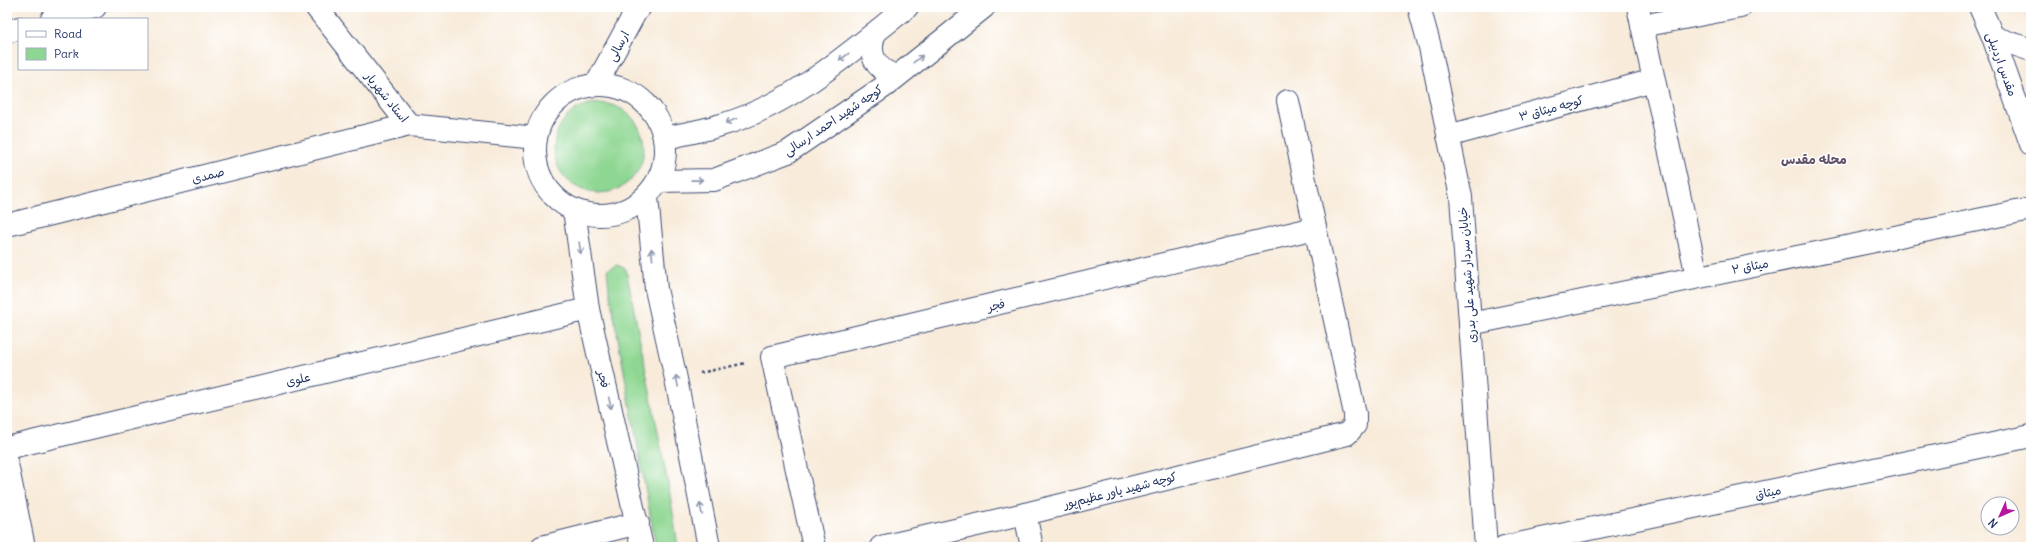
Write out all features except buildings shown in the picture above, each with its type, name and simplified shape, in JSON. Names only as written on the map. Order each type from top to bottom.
[{"type":"street","points":[[56,18],[95,7]]},
{"type":"street","name":"استاد شهریار","points":[[316,7],[410,125],[536,138]]},
{"type":"street","name":"ارسالی","points":[[596,85],[636,11],[640,7]]},
{"type":"street","points":[[664,138],[722,125],[761,110],[807,84],[907,7]]},
{"type":"street","name":"کوچه شهید احمد ارسالی","points":[[652,189],[714,180],[788,152],[885,86],[984,7]]},
{"type":"street","name":"خیابان سردار شهید علی بدری","points":[[1419,7],[1430,47],[1461,197],[1486,547]]},
{"type":"street","points":[[1697,276],[1640,17],[1740,7]]},
{"type":"street","name":"مقدس اردبیلی","points":[[1980,7],[1993,37],[2031,144]]},
{"type":"street","points":[[7,32],[18,28]]},
{"type":"street","points":[[875,33],[871,42],[871,51],[874,60],[879,68],[896,76]]},
{"type":"street","points":[[1993,37],[2031,50]]},
{"type":"street","name":"کوچه میثاق ۳","points":[[1448,136],[1654,80]]},
{"type":"street","points":[[596,85],[615,87],[632,94],[647,105],[658,120],[664,138],[665,160],[652,189],[631,208],[612,215],[593,215],[574,210],[556,198],[543,180],[536,160],[536,138],[544,118],[557,101],[576,90],[596,85]]},
{"type":"street","points":[[1288,101],[1315,228]]},
{"type":"street","name":"صمدی","points":[[7,224],[410,125]]},
{"type":"street","points":[[652,189],[656,289],[676,379],[709,547]]},
{"type":"street","name":"میثاق ۲","points":[[1470,324],[1697,276],[2031,209]]},
{"type":"street","name":"فجر","points":[[574,210],[588,309],[638,523],[642,547]]},
{"type":"street","name":"فجر","points":[[772,357],[1315,228]]},
{"type":"street","name":"کوچه شهید یاور عظیم‌پور","points":[[881,547],[1025,514],[1347,434],[1355,425],[1355,414],[1315,228]]},
{"type":"street","name":"علوی","points":[[7,448],[588,309]]},
{"type":"street","points":[[772,357],[814,547]]},
{"type":"street","name":"میثاق","points":[[1504,547],[2031,436]]},
{"type":"street","points":[[7,464],[24,547]]},
{"type":"street","points":[[1025,514],[1032,547]]},
{"type":"street","points":[[542,547],[638,523]]},
{"type":"path","points":[[676,379],[772,357]]},
{"type":"shaded area","points":[[2022,7],[2031,7],[2031,26]]},
{"type":"green space","points":[[599,103],[616,107],[631,116],[640,131],[644,148],[640,165],[631,180],[616,189],[599,193],[582,189],[567,180],[558,165],[554,148],[558,131],[567,116],[582,107]]},
{"type":"green space","points":[[617,265],[626,269],[670,494],[678,547],[656,547],[609,289],[607,270]]},
{"type":"district","name":"محله مقدس","points":[[1814,159]]}]
